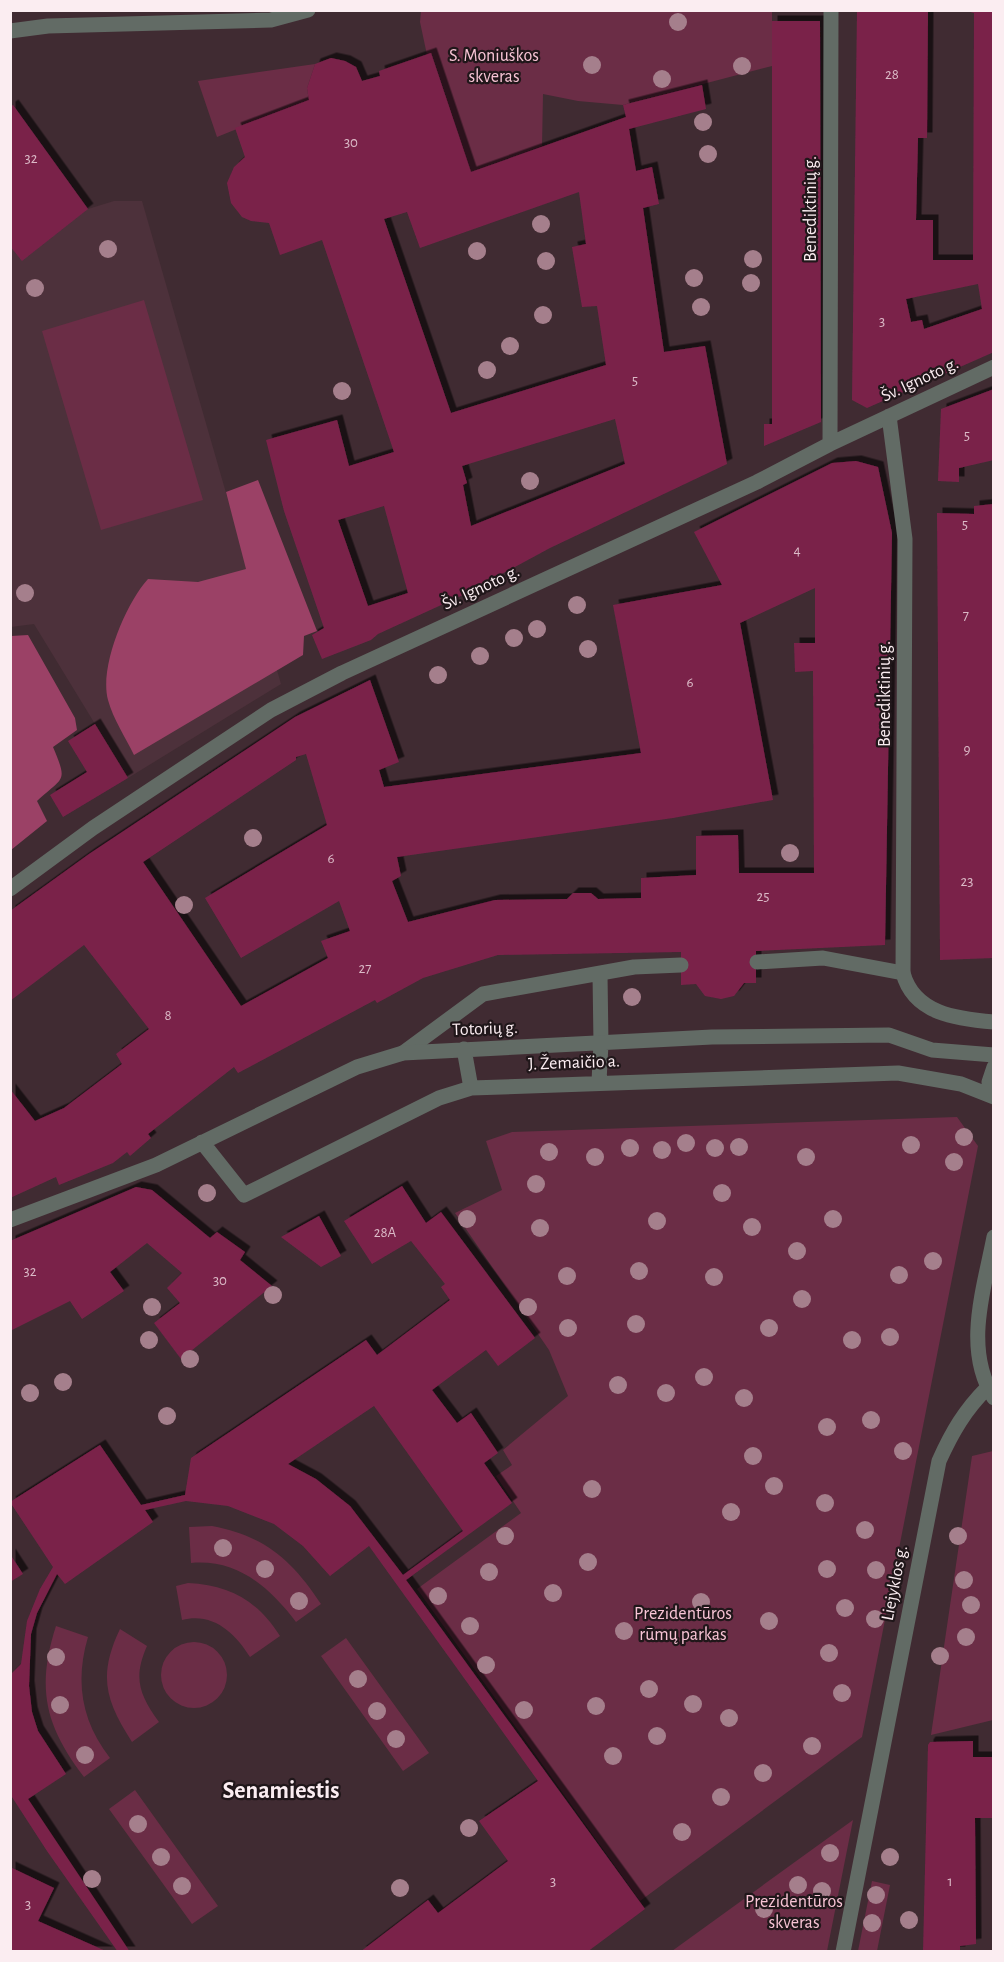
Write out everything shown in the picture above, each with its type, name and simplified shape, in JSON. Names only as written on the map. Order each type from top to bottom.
[{"type":"street","points":[[10,31],[57,25],[271,20],[308,10]]},
{"type":"street","name":"Benediktinių g.","points":[[830,444],[831,10]]},
{"type":"street","name":"Šv. Ignoto g.","points":[[10,889],[93,828],[271,710],[342,673],[758,482],[830,444],[993,367]]},
{"type":"street","name":"Benediktinių g.","points":[[889,416],[905,539],[903,973]]},
{"type":"street","points":[[757,962],[823,958],[903,973],[906,986],[932,1009],[963,1019],[993,1022]]},
{"type":"street","points":[[403,1053],[483,994],[634,967],[681,965]]},
{"type":"street","points":[[599,1081],[600,974]]},
{"type":"street","name":"Totorių g.","points":[[10,1220],[156,1165],[357,1067],[403,1053],[601,1044],[712,1036],[890,1035],[932,1050],[993,1055]]},
{"type":"street","points":[[464,1049],[471,1088]]},
{"type":"street","points":[[993,1067],[988,1082],[993,1096]]},
{"type":"street","name":"J. Žemaičio a.","points":[[202,1142],[243,1195],[439,1098],[471,1088],[599,1081],[898,1073],[962,1084],[993,1096]]},
{"type":"street","name":"Liejyklos g.","points":[[843,1952],[939,1461],[952,1431],[968,1406],[990,1393],[979,1357],[976,1331],[993,1237]]},
{"type":"shaded area","points":[[13,105],[88,209],[114,201],[142,201],[281,684],[128,778],[34,624],[11,627],[10,107]]},
{"type":"shaded area","points":[[258,480],[317,631],[304,636],[303,655],[134,755],[113,714],[106,686],[111,654],[123,619],[148,579],[198,582],[246,569],[226,492]]},
{"type":"shaded area","points":[[28,635],[75,718],[77,730],[53,747],[61,767],[61,778],[37,801],[47,821],[11,850],[11,636]]},
{"type":"green space","name":"S. Moniuškos skveras","points":[[421,11],[772,11],[772,66],[623,105],[578,101],[543,94],[542,146],[471,172],[431,54],[427,55],[420,22]]},
{"type":"green space","points":[[315,64],[307,88],[309,100],[217,137],[198,81]]},
{"type":"green space","points":[[144,300],[203,500],[101,530],[42,331]]},
{"type":"green space","name":"Prezidentūros rūmų parkas","points":[[957,1117],[978,1146],[862,1737],[640,1901],[417,1589],[521,1513],[496,1476],[512,1465],[503,1450],[568,1396],[549,1350],[455,1213],[502,1190],[486,1141],[512,1132]]},
{"type":"green space","points":[[993,1451],[993,1720],[931,1735],[972,1456]]},
{"type":"green space","points":[[212,1526],[247,1536],[276,1552],[299,1575],[321,1604],[296,1622],[275,1597],[251,1578],[223,1566],[191,1563],[189,1527]]},
{"type":"green space","points":[[188,1583],[217,1587],[242,1597],[262,1613],[280,1636],[250,1657],[230,1633],[213,1622],[193,1618],[182,1620],[176,1586]]},
{"type":"green space","points":[[56,1626],[88,1637],[82,1669],[83,1700],[92,1730],[110,1758],[84,1777],[60,1741],[48,1706],[46,1669]]},
{"type":"green space","points":[[120,1629],[147,1646],[140,1667],[140,1685],[147,1703],[159,1722],[132,1742],[116,1713],[108,1687],[109,1660]]},
{"type":"green space","points":[[346,1638],[429,1753],[403,1771],[321,1656]]},
{"type":"green space","points":[[194,1642],[207,1644],[222,1657],[227,1675],[225,1688],[212,1703],[194,1708],[181,1706],[166,1693],[161,1675],[163,1662],[176,1647]]},
{"type":"green space","points":[[135,1790],[218,1906],[192,1924],[109,1809]]},
{"type":"green space","name":"Prezidentūros skveras","points":[[853,1820],[827,1951],[672,1951]]},
{"type":"green space","points":[[872,1881],[890,1885],[877,1951],[858,1951]]},
{"type":"building","points":[[857,10],[928,10],[927,138],[918,138],[916,220],[933,220],[933,260],[973,260],[974,13],[967,11],[994,10],[994,352],[867,408],[852,400]],"holes":[[[978,284],[982,309],[924,329],[922,320],[911,322],[906,299]]]},
{"type":"building","points":[[772,21],[820,21],[821,422],[764,446],[764,424],[772,424]]},
{"type":"building","points":[[431,53],[471,172],[626,117],[623,105],[702,85],[706,109],[629,129],[636,171],[652,167],[659,204],[643,208],[664,352],[705,346],[727,464],[550,548],[463,595],[378,634],[371,640],[322,659],[312,635],[324,628],[284,511],[266,440],[337,420],[349,466],[394,452],[322,240],[280,255],[269,223],[251,221],[242,217],[231,203],[227,183],[234,167],[245,157],[235,128],[309,100],[307,88],[315,64],[331,58],[345,61],[356,67],[362,81],[380,76],[379,71]],"holes":[[[579,192],[586,244],[572,247],[582,307],[597,306],[606,365],[451,413],[384,219],[407,212],[420,248]],[[615,419],[625,464],[471,526],[463,485],[467,483],[462,466]],[[384,506],[408,593],[368,606],[338,520]]]},
{"type":"building","points":[[13,105],[88,209],[22,261],[10,246],[10,107]]},
{"type":"building","points":[[994,389],[994,460],[959,468],[959,482],[938,481],[941,409]]},
{"type":"building","points":[[856,461],[878,467],[892,533],[885,945],[756,951],[756,983],[744,983],[734,996],[721,999],[705,996],[696,984],[681,985],[681,952],[498,955],[423,978],[377,1003],[375,1000],[238,1073],[234,1067],[148,1134],[151,1138],[130,1156],[127,1152],[113,1163],[59,1185],[56,1177],[10,1198],[10,1089],[35,1121],[64,1108],[122,1064],[116,1054],[149,1029],[84,945],[10,1001],[10,911],[89,854],[295,717],[370,680],[399,762],[379,770],[384,787],[641,753],[613,605],[722,585],[694,532],[832,463]],"holes":[[[815,588],[815,643],[794,643],[795,672],[813,671],[814,873],[739,873],[738,835],[696,836],[696,875],[641,878],[641,898],[598,899],[591,893],[573,893],[567,899],[495,900],[408,922],[392,881],[401,876],[397,857],[673,818],[773,800],[740,623]],[[306,754],[327,825],[205,898],[241,958],[339,901],[350,931],[321,941],[328,958],[241,1006],[143,862],[296,760],[296,757]]]},
{"type":"building","points":[[994,504],[994,958],[940,960],[937,513],[974,514],[974,506]]},
{"type":"building","points":[[95,724],[128,778],[63,817],[50,795],[87,772],[68,741]]},
{"type":"building","points":[[402,1186],[426,1223],[441,1212],[535,1338],[498,1366],[486,1350],[432,1390],[457,1423],[471,1413],[498,1453],[484,1463],[512,1503],[406,1580],[645,1909],[587,1952],[360,1952],[428,1900],[438,1913],[508,1861],[479,1821],[538,1781],[369,1546],[330,1576],[303,1546],[274,1524],[228,1506],[186,1501],[145,1510],[153,1522],[65,1584],[57,1574],[37,1613],[31,1634],[29,1686],[32,1712],[38,1731],[66,1774],[28,1799],[130,1952],[118,1952],[10,1794],[10,1675],[21,1664],[27,1621],[40,1589],[53,1567],[10,1502],[100,1445],[141,1505],[185,1495],[191,1458],[366,1340],[377,1355],[450,1300],[441,1287],[445,1284],[411,1241],[372,1264],[344,1221]],"holes":[[[374,1406],[463,1531],[403,1575],[350,1506],[316,1479],[288,1464]]]},
{"type":"building","points":[[136,1187],[152,1190],[210,1238],[217,1232],[245,1252],[240,1260],[272,1286],[181,1359],[154,1323],[180,1303],[167,1288],[182,1273],[147,1243],[110,1272],[124,1291],[82,1319],[70,1301],[10,1331],[10,1241]]},
{"type":"building","points":[[319,1216],[341,1256],[321,1267],[281,1237]]},
{"type":"building","points":[[10,1554],[23,1574],[10,1582]]},
{"type":"building","points":[[973,1741],[973,1757],[994,1757],[994,1818],[975,1818],[976,1944],[960,1946],[960,1952],[923,1952],[928,1745],[930,1742]]},
{"type":"building","points":[[10,1867],[54,1888],[38,1921],[108,1952],[10,1952]]},
{"type":"district","name":"Senamiestis","points":[[281,1791]]}]
